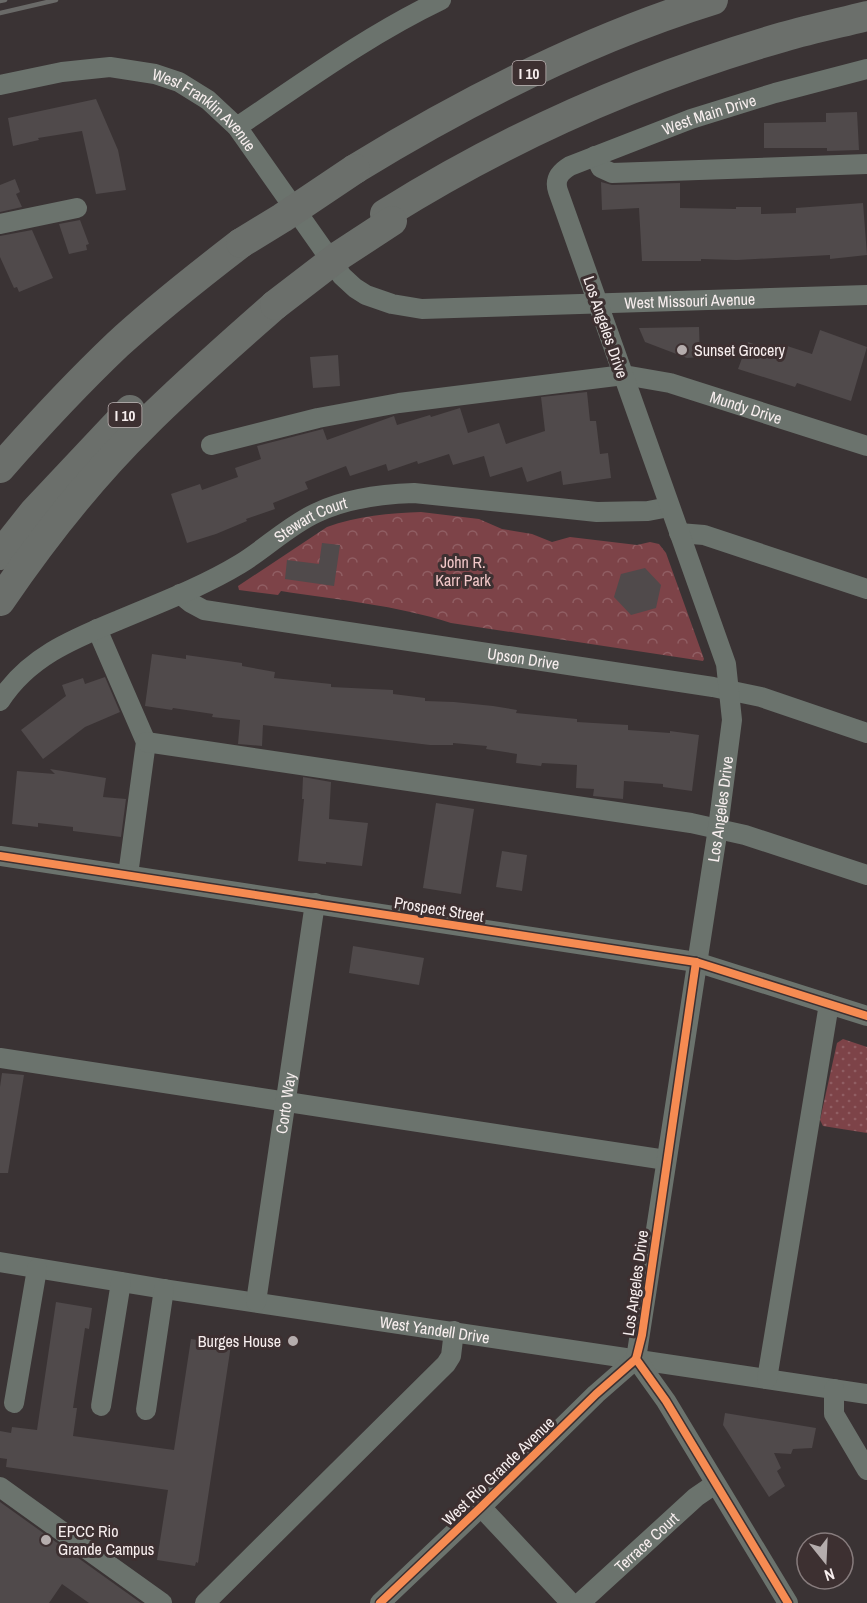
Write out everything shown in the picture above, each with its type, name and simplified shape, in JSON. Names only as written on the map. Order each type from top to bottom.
[{"type":"highway","name":"I 10","points":[[0,468],[28,436],[118,345],[189,283],[240,243],[282,218],[356,168],[465,104],[538,68],[663,16],[713,0]]},
{"type":"highway","name":"I 10","points":[[0,555],[34,512],[140,400],[272,300],[320,257],[389,217],[413,197],[500,150],[608,99],[702,63],[784,36],[867,16]]},
{"type":"highway","points":[[0,601],[45,539],[121,449],[272,300]]},
{"type":"highway","points":[[0,454],[28,436]]},
{"type":"street","points":[[237,127],[370,37],[441,0]]},
{"type":"street","name":"West Franklin Avenue","points":[[0,85],[62,72],[110,67],[155,74],[179,82],[208,100],[237,127],[342,276]]},
{"type":"street","name":"West Main Drive","points":[[558,176],[570,166],[691,119],[867,69]]},
{"type":"street","points":[[595,156],[601,168],[612,173],[867,164]]},
{"type":"street","name":"Los Angeles Drive","points":[[558,176],[558,191],[726,664],[732,720],[642,1335],[636,1359],[661,1394],[788,1603]]},
{"type":"street","points":[[0,224],[77,208]]},
{"type":"street","name":"West Missouri Avenue","points":[[342,276],[366,296],[392,304],[422,309],[867,296]]},
{"type":"street","name":"Mundy Drive","points":[[211,445],[318,418],[399,403],[624,375],[670,383],[867,446]]},
{"type":"street","name":"Stewart Court","points":[[0,701],[6,691],[36,661],[63,644],[180,594],[239,565],[315,513],[342,504],[389,494],[414,493],[597,512],[648,512],[669,507]]},
{"type":"street","points":[[679,533],[704,535],[867,589]]},
{"type":"street","name":"Upson Drive","points":[[180,594],[204,610],[730,690],[867,733]]},
{"type":"street","points":[[97,629],[146,742],[128,876]]},
{"type":"street","points":[[146,742],[718,828],[867,875]]},
{"type":"street","name":"Prospect Street","points":[[0,856],[696,962],[867,1016]]},
{"type":"street","name":"Corto Way","points":[[256,1302],[315,903]]},
{"type":"street","points":[[767,1379],[829,1004]]},
{"type":"street","points":[[0,1058],[666,1160]]},
{"type":"street","name":"West Yandell Drive","points":[[1,1262],[164,1289],[867,1394]]},
{"type":"street","points":[[14,1403],[37,1269]]},
{"type":"street","points":[[100,1406],[121,1282]]},
{"type":"street","points":[[146,1410],[164,1289]]},
{"type":"street","points":[[205,1603],[446,1364],[451,1356],[454,1331]]},
{"type":"street","name":"West Rio Grande Avenue","points":[[380,1603],[596,1394],[636,1359]]},
{"type":"street","points":[[834,1389],[834,1414],[867,1470]]},
{"type":"street","name":"Terrace Court","points":[[589,1600],[696,1497],[715,1484]]},
{"type":"street","points":[[0,1487],[162,1603]]},
{"type":"street","points":[[481,1507],[571,1603]]},
{"type":"green space","name":"John R. Karr Park","points":[[421,512],[479,519],[502,529],[532,534],[552,542],[570,537],[637,545],[650,542],[659,544],[666,553],[703,661],[451,623],[388,607],[345,600],[281,591],[278,595],[239,590],[238,586],[327,527],[374,516]]},
{"type":"green space","points":[[843,1039],[867,1047],[867,1133],[823,1126],[820,1120],[837,1043]]},
{"type":"building","points":[[96,99],[118,150],[126,190],[96,194],[82,131],[38,138],[39,140],[13,146],[8,118]]},
{"type":"building","points":[[857,112],[859,150],[764,148],[764,123],[826,122],[826,113]]},
{"type":"building","points":[[15,179],[20,192],[16,194],[22,207],[0,212],[0,185]]},
{"type":"building","points":[[601,182],[612,185],[680,183],[680,208],[761,207],[761,214],[796,213],[796,208],[863,203],[867,255],[830,259],[830,255],[737,260],[642,261],[639,208],[602,210]]},
{"type":"building","points":[[80,220],[89,244],[86,245],[87,250],[69,254],[59,224]]},
{"type":"building","points":[[32,230],[53,278],[19,292],[17,287],[14,288],[0,257],[0,236]]},
{"type":"building","name":"Sunset Grocery","points":[[699,327],[700,357],[687,358],[645,342],[639,328]]},
{"type":"building","points":[[820,330],[867,347],[851,401],[797,383],[795,387],[738,369],[748,342],[781,354],[784,345],[812,354]]},
{"type":"building","points":[[338,355],[340,386],[313,388],[310,357]]},
{"type":"building","points":[[587,392],[590,421],[596,421],[600,454],[608,453],[611,478],[563,485],[561,471],[527,482],[522,467],[490,477],[484,456],[453,465],[449,454],[418,464],[417,461],[388,471],[386,464],[350,476],[346,466],[305,482],[308,489],[273,503],[275,509],[246,519],[247,521],[216,534],[187,543],[171,494],[200,484],[202,490],[238,477],[235,468],[261,459],[257,446],[323,429],[327,440],[394,416],[397,425],[460,408],[468,433],[499,423],[506,444],[545,431],[541,397]]},
{"type":"building","points":[[322,543],[340,545],[334,586],[285,579],[287,560],[319,564]]},
{"type":"building","points":[[645,568],[661,585],[656,608],[631,615],[614,597],[621,574]]},
{"type":"building","points":[[152,654],[186,659],[186,655],[242,663],[242,666],[275,672],[274,678],[331,684],[331,687],[393,690],[393,694],[425,698],[425,701],[493,706],[517,710],[516,713],[577,719],[577,722],[628,725],[628,730],[670,733],[670,731],[699,735],[692,791],[663,787],[663,784],[624,781],[623,799],[593,796],[594,789],[576,788],[577,765],[542,763],[541,766],[516,763],[517,754],[486,749],[487,746],[453,743],[453,745],[430,745],[263,725],[262,746],[238,744],[240,720],[212,717],[213,714],[173,708],[172,710],[145,706]]},
{"type":"building","points":[[105,677],[120,712],[85,727],[43,759],[21,730],[66,696],[62,685],[83,678],[85,684]]},
{"type":"building","points":[[50,769],[106,778],[103,797],[126,799],[121,837],[73,831],[73,827],[38,823],[38,827],[12,824],[17,771],[55,774]]},
{"type":"building","points":[[303,777],[331,782],[329,819],[368,823],[362,866],[298,861],[304,799],[302,799]]},
{"type":"building","points":[[436,803],[474,809],[461,894],[423,888]]},
{"type":"building","points":[[502,851],[527,855],[522,891],[496,887]]},
{"type":"building","points":[[353,946],[424,958],[419,985],[349,973]]},
{"type":"building","points":[[2,1073],[24,1075],[8,1173],[0,1173]]},
{"type":"building","points":[[56,1302],[92,1308],[89,1329],[85,1328],[73,1408],[77,1408],[73,1436],[174,1450],[191,1339],[231,1345],[198,1563],[196,1562],[195,1566],[157,1560],[168,1490],[6,1467],[7,1459],[0,1458],[0,1431],[11,1433],[12,1427],[37,1430]]},
{"type":"building","points":[[725,1413],[816,1428],[812,1448],[793,1449],[791,1454],[774,1453],[781,1468],[777,1471],[785,1486],[769,1497],[723,1425]]},
{"type":"building","points":[[0,1502],[141,1603],[89,1603],[62,1584],[49,1603],[0,1603]]},
{"type":"railway","points":[[0,1],[5,0]]},
{"type":"railway","points":[[0,13],[56,0]]},
{"type":"cycle path","points":[[0,856],[696,962],[867,1016]]},
{"type":"cycle path","points":[[696,962],[642,1335],[636,1359],[666,1401],[788,1603]]},
{"type":"cycle path","points":[[380,1603],[596,1394],[636,1359]]},
{"type":"place","name":"Sunset Grocery","points":[[682,350]]},
{"type":"place","name":"Burges House","points":[[293,1341]]},
{"type":"place","name":"EPCC Rio Grande Campus","points":[[46,1540]]}]
